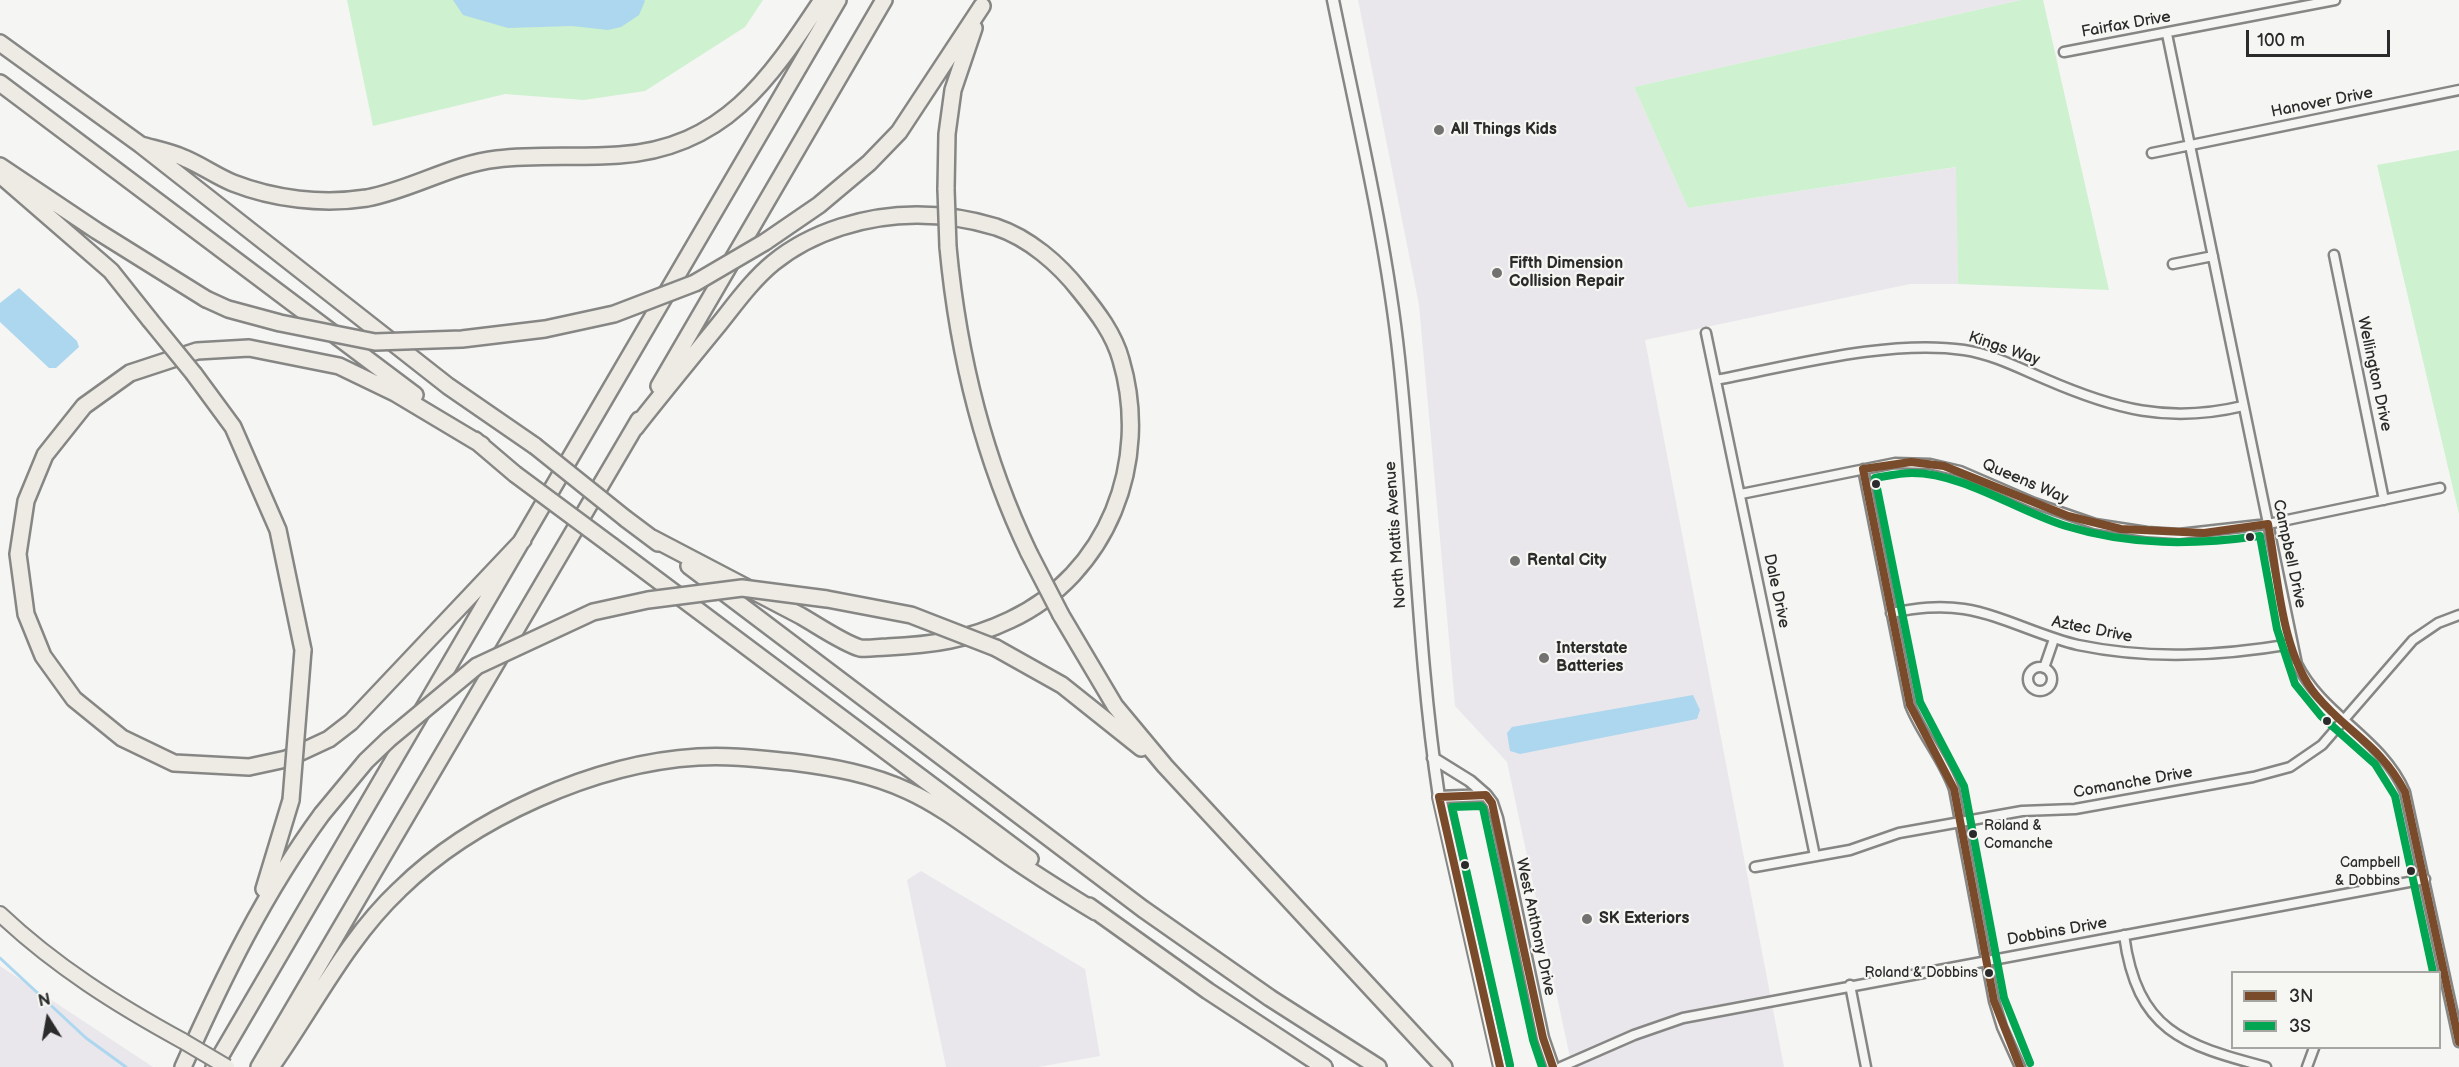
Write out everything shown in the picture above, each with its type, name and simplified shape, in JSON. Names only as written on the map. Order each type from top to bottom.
[{"type":"highway","points":[[141,145],[183,158],[247,188],[269,195],[324,200],[347,200],[389,193],[490,160],[617,155],[654,150],[690,139],[736,110],[776,68],[822,0]]},
{"type":"highway","points":[[214,1067],[838,0]]},
{"type":"highway","points":[[259,1067],[884,0]]},
{"type":"highway","points":[[984,3],[953,90],[947,134],[948,247],[963,360],[982,438],[1004,502],[1061,615],[1115,706],[1164,766],[1444,1067]]},
{"type":"highway","points":[[0,166],[97,231],[206,299],[228,309],[280,323],[375,342],[462,339],[545,329],[614,314],[695,283],[765,242],[819,205],[869,163],[899,132],[984,3]]},
{"type":"highway","points":[[0,43],[141,145],[448,386],[535,446],[626,519],[1143,909],[1270,998],[1378,1067]]},
{"type":"highway","points":[[0,83],[482,445],[515,474],[1035,863],[1096,912],[1208,992],[1324,1067]]},
{"type":"highway","points":[[0,175],[111,271],[194,374],[233,427],[278,530],[303,650],[291,800],[257,912]]},
{"type":"highway","points":[[635,428],[742,295],[773,262],[819,235],[852,223],[892,215],[947,215],[999,228],[1037,248],[1070,279],[1101,316],[1121,358],[1131,408],[1131,451],[1119,501],[1100,542],[1078,571],[1051,595],[1019,616],[988,630],[938,644],[860,648],[652,538]]},
{"type":"highway","points":[[482,445],[395,393],[339,366],[295,355],[249,348],[197,351],[130,373],[84,406],[45,455],[26,501],[18,554],[26,614],[43,656],[74,699],[122,738],[174,763],[249,768],[286,759],[329,739],[351,722],[523,540]]},
{"type":"highway","points":[[183,1067],[222,979],[257,912],[290,858],[322,814],[366,761],[388,739],[477,666],[593,612],[648,600],[742,588],[827,599],[911,615],[996,648],[1062,685],[1164,766]]},
{"type":"highway","points":[[271,1067],[364,928],[400,888],[440,855],[478,830],[528,805],[606,773],[650,763],[698,757],[739,757],[812,765],[874,778],[933,803],[1036,875],[1096,912]]},
{"type":"main road","name":"North Mattis Avenue","points":[[1439,797],[1500,1067]]},
{"type":"main road","points":[[0,914],[80,980],[118,1005],[226,1067]]},
{"type":"street","name":"North Mattis Avenue","points":[[1333,0],[1381,241],[1396,332],[1406,427],[1423,672],[1439,797]]},
{"type":"street","name":"Fairfax Drive","points":[[2064,52],[2335,0]]},
{"type":"street","name":"Campbell Drive","points":[[2167,34],[2292,644],[2306,680],[2325,703],[2381,752],[2399,777],[2411,811],[2459,1042]]},
{"type":"street","name":"Hanover Drive","points":[[2152,153],[2459,90]]},
{"type":"street","name":"Wellington Drive","points":[[2334,255],[2384,500]]},
{"type":"street","points":[[2173,264],[2213,256]]},
{"type":"street","name":"Dale Drive","points":[[1706,333],[1815,856]]},
{"type":"street","name":"Kings Way","points":[[1716,380],[1882,349],[1939,347],[1981,354],[2087,397],[2134,411],[2180,415],[2243,406]]},
{"type":"street","name":"Queens Way","points":[[1741,494],[1863,469],[1911,462],[1944,466],[2068,516],[2121,529],[2204,533],[2268,524],[2440,488]]},
{"type":"street","points":[[1863,469],[1910,705],[1925,736],[1948,770],[1986,960],[2002,1027],[2020,1067]]},
{"type":"street","name":"Aztec Drive","points":[[1891,613],[1930,607],[1965,609],[2054,639],[2120,652],[2182,656],[2219,654],[2292,644]]},
{"type":"street","name":"Comanche Drive","points":[[1755,867],[1850,850],[1899,833],[1960,821],[2022,811],[2075,809],[2271,773],[2290,767],[2315,751],[2413,640],[2438,623],[2459,615]]},
{"type":"street","points":[[2044,668],[2054,639]]},
{"type":"street","name":"West Anthony Drive","points":[[1433,758],[1470,781],[1492,803],[1543,1038],[1553,1067]]},
{"type":"street","points":[[1439,797],[1485,795]]},
{"type":"street","name":"Dobbins Drive","points":[[1561,1067],[1634,1035],[1683,1018],[2425,879]]},
{"type":"street","points":[[2124,935],[2134,981],[2141,996],[2160,1021],[2195,1046],[2266,1067]]},
{"type":"street","points":[[1850,986],[1866,1067]]},
{"type":"street","points":[[2307,1067],[2313,1049]]},
{"type":"shaded area","points":[[1358,0],[2021,0],[1634,87],[1688,208],[1957,167],[1958,284],[1910,284],[1645,340],[1784,1067],[1572,1067],[1507,762],[1455,706],[1419,305]]},
{"type":"shaded area","points":[[921,871],[1085,969],[1100,1056],[1038,1067],[946,1067],[907,880]]},
{"type":"shaded area","points":[[0,966],[153,1067],[0,1067]]},
{"type":"green space","points":[[347,0],[763,0],[745,27],[645,91],[584,100],[505,94],[373,126]]},
{"type":"green space","points":[[2021,0],[2043,0],[2109,290],[1958,284],[1956,167],[1688,208],[1634,87]]},
{"type":"green space","points":[[2459,150],[2459,514],[2377,165]]},
{"type":"water","points":[[453,0],[645,1],[639,15],[621,27],[608,30],[572,26],[508,28],[463,15]]},
{"type":"water","points":[[19,288],[77,341],[79,347],[56,368],[49,368],[0,322],[0,303]]},
{"type":"water","points":[[1693,695],[1700,710],[1697,719],[1520,754],[1510,751],[1507,733],[1512,727]]},
{"type":"waterway","points":[[0,958],[86,1038],[126,1067]]},
{"type":"transit line","name":"3N","points":[[2020,1067],[1994,1001],[1954,789],[1910,705],[1863,469],[1911,462],[1944,466],[2068,516],[2121,529],[2204,533],[2268,524],[2288,636],[2304,678],[2328,708],[2385,762],[2405,792],[2459,1042]]},
{"type":"transit line","name":"3S","points":[[2030,1063],[2004,998],[1964,786],[1920,702],[1875,478],[1912,473],[1951,479],[2066,526],[2114,537],[2186,542],[2260,536],[2277,629],[2295,684],[2321,716],[2375,764],[2395,796],[2433,971]]},
{"type":"transit line","name":"3N","points":[[1500,1067],[1439,797],[1486,795],[1492,803],[1543,1038],[1553,1067]]},
{"type":"transit line","name":"3S","points":[[1510,1065],[1452,807],[1481,806],[1483,808],[1533,1040],[1542,1067]]},
{"type":"place","name":"All Things Kids","points":[[1439,130]]},
{"type":"place","name":"Fifth Dimension Collision Repair","points":[[1497,273]]},
{"type":"place","name":"Rental City","points":[[1515,561]]},
{"type":"place","name":"Interstate Batteries","points":[[1544,658]]},
{"type":"place","name":"Roland & Comanche","points":[[1973,834]]},
{"type":"place","name":"Campbell & Dobbins","points":[[2411,871]]},
{"type":"place","name":"SK Exteriors","points":[[1587,919]]},
{"type":"place","name":"Roland & Dobbins","points":[[1989,973]]}]
